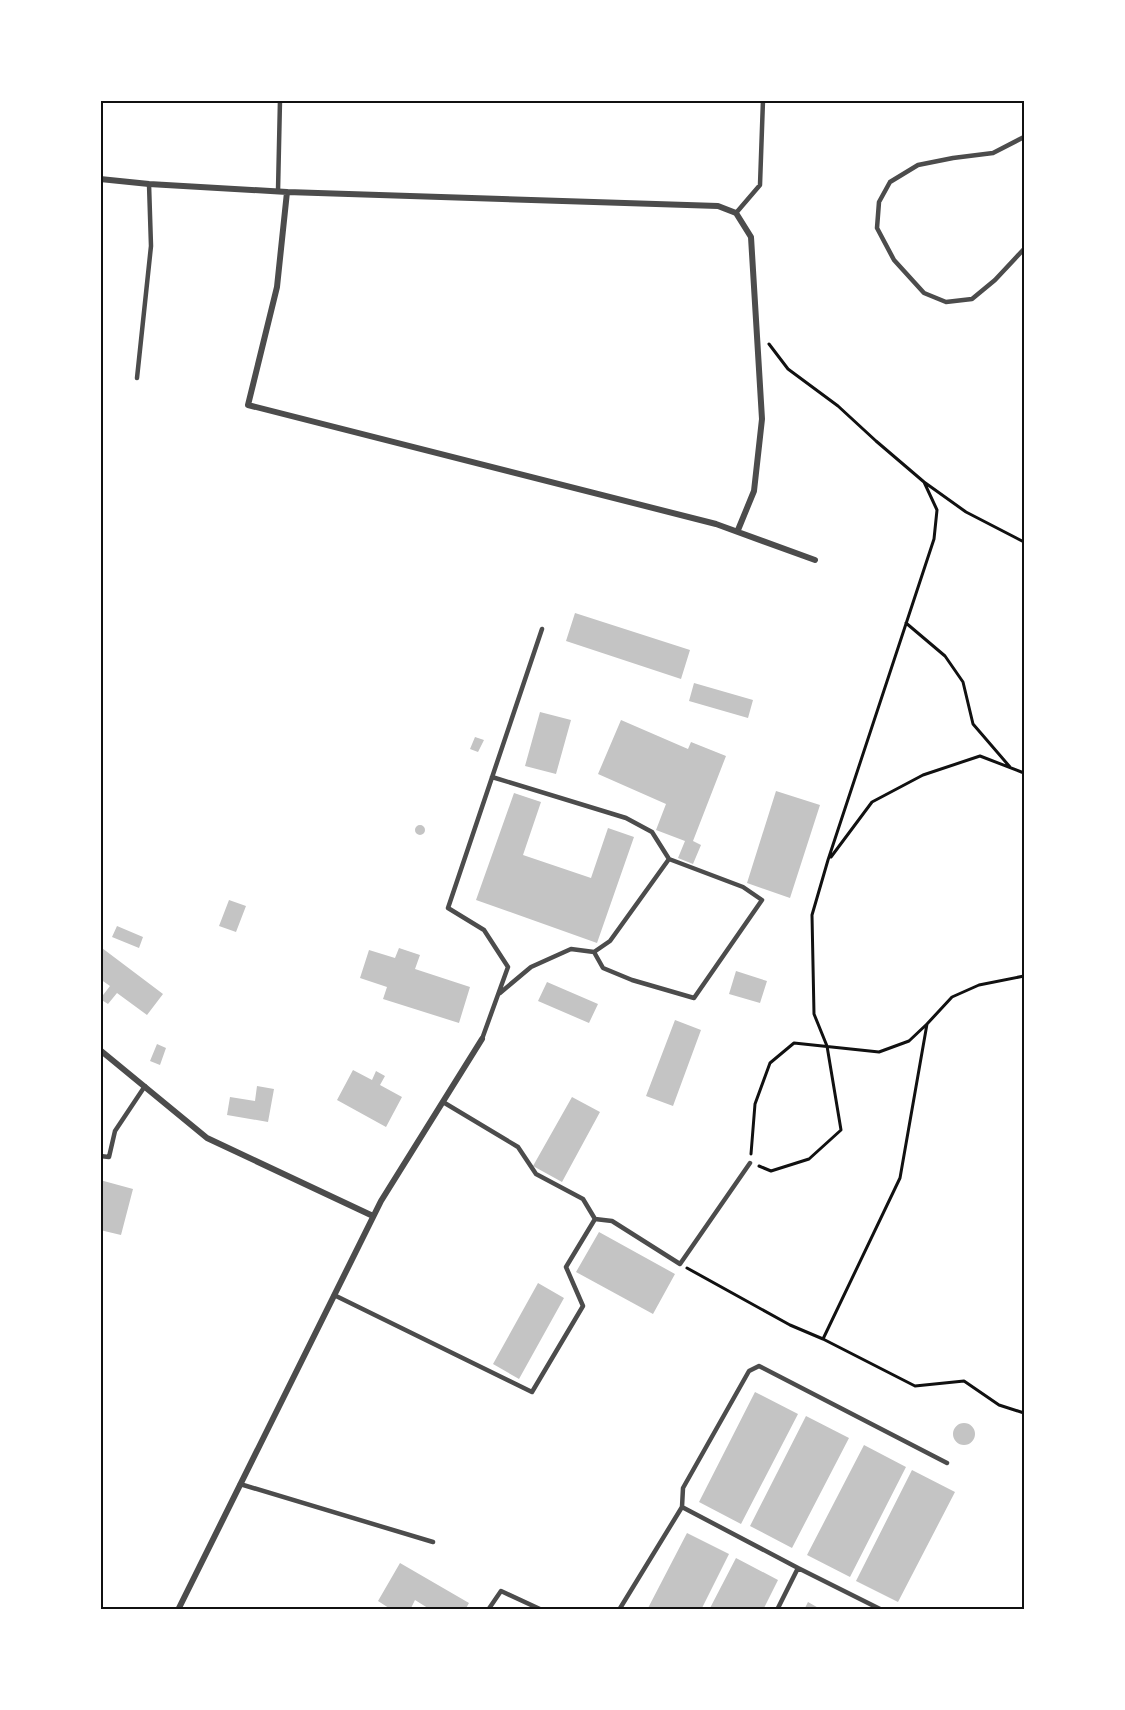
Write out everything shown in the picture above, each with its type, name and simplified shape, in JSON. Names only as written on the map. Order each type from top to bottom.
[{"type":"street","points":[[100,179],[287,192],[718,206],[736,213],[751,237],[762,419],[754,491],[738,530]]},
{"type":"street","points":[[287,192],[277,287],[248,405],[738,530],[815,560]]},
{"type":"street","points":[[178,1610],[373,1216],[482,1039]]},
{"type":"street","points":[[100,1050],[207,1138],[373,1216]]},
{"type":"lane","points":[[278,191],[280,100]]},
{"type":"lane","points":[[736,213],[760,185],[763,100]]},
{"type":"lane","points":[[1024,137],[993,153],[918,165],[890,182],[879,202],[877,228],[894,260],[924,293],[946,302],[972,299],[995,280],[1024,249]]},
{"type":"lane","points":[[137,378],[151,246],[149,184]]},
{"type":"lane","points":[[482,1039],[508,967],[484,930],[448,908],[542,629]]},
{"type":"lane","points":[[492,777],[626,818],[652,832],[669,859],[743,887],[762,900],[694,998],[632,980],[603,968],[594,952]]},
{"type":"lane","points":[[499,993],[531,967],[571,949],[594,952],[610,941],[669,859]]},
{"type":"lane","points":[[100,1156],[109,1157],[114,1131],[145,1086]]},
{"type":"lane","points":[[442,1102],[518,1147],[536,1174],[584,1199],[595,1219]]},
{"type":"lane","points":[[595,1219],[612,1221],[681,1264],[750,1163]]},
{"type":"lane","points":[[334,1295],[532,1392],[583,1306],[566,1267],[595,1219]]},
{"type":"lane","points":[[619,1610],[682,1507],[683,1488],[749,1371],[759,1366],[947,1463]]},
{"type":"lane","points":[[240,1484],[433,1542]]},
{"type":"lane","points":[[682,1507],[882,1610]]},
{"type":"lane","points":[[777,1610],[798,1568]]},
{"type":"lane","points":[[488,1610],[501,1591],[542,1610]]},
{"type":"path","points":[[757,330],[788,369],[838,406],[924,482],[966,512],[1024,542]]},
{"type":"path","points":[[924,482],[937,510],[934,539],[812,915],[814,1014],[827,1046],[841,1130],[809,1159],[771,1171],[750,1163],[756,1104],[770,1063],[794,1043],[827,1046],[879,1052],[909,1041],[952,997],[979,985],[1024,976]]},
{"type":"path","points":[[906,623],[945,656],[963,682],[973,724],[1011,768]]},
{"type":"path","points":[[828,860],[872,802],[923,775],[980,756],[1024,773]]},
{"type":"path","points":[[823,1339],[900,1178],[927,1024]]},
{"type":"path","points":[[681,1264],[750,1304],[915,1386],[964,1381],[999,1405],[1024,1413]]},
{"type":"building","points":[[575,613],[690,650],[681,679],[566,641]]},
{"type":"building","points":[[694,683],[753,700],[748,718],[689,701]]},
{"type":"building","points":[[540,712],[571,720],[556,774],[525,766]]},
{"type":"building","points":[[621,720],[688,749],[691,742],[726,756],[693,841],[701,845],[693,864],[678,858],[685,841],[656,830],[666,804],[598,774]]},
{"type":"building","points":[[475,737],[484,740],[478,752],[470,749]]},
{"type":"building","points":[[776,791],[820,805],[790,898],[747,883]]},
{"type":"building","points":[[514,793],[541,802],[523,855],[591,878],[608,828],[634,837],[597,943],[476,900]]},
{"type":"building","points":[[420,825],[425,830],[420,835],[415,830]]},
{"type":"building","points":[[229,900],[246,906],[236,932],[219,926]]},
{"type":"building","points":[[117,926],[143,937],[139,948],[112,937]]},
{"type":"building","points":[[102,948],[163,994],[147,1015],[117,993],[108,1004],[100,999],[110,986],[100,979]]},
{"type":"building","points":[[399,948],[420,955],[415,969],[470,987],[459,1023],[383,999],[387,987],[360,978],[369,950],[395,958]]},
{"type":"building","points":[[736,971],[767,981],[760,1003],[729,994]]},
{"type":"building","points":[[547,982],[598,1004],[589,1023],[538,1001]]},
{"type":"building","points":[[675,1020],[701,1030],[673,1106],[646,1096]]},
{"type":"building","points":[[157,1044],[166,1048],[160,1065],[150,1061]]},
{"type":"building","points":[[353,1070],[372,1080],[376,1071],[385,1076],[380,1085],[402,1097],[386,1127],[337,1100]]},
{"type":"building","points":[[257,1086],[274,1089],[268,1122],[227,1115],[230,1097],[255,1101]]},
{"type":"building","points":[[572,1097],[600,1112],[562,1182],[533,1166]]},
{"type":"building","points":[[100,1180],[133,1189],[121,1235],[100,1230]]},
{"type":"building","points":[[599,1232],[675,1274],[653,1314],[576,1272]]},
{"type":"building","points":[[538,1283],[564,1298],[519,1379],[493,1364]]},
{"type":"building","points":[[755,1392],[798,1414],[741,1524],[699,1502]]},
{"type":"building","points":[[806,1416],[849,1438],[792,1548],[750,1526]]},
{"type":"building","points":[[964,1423],[972,1426],[975,1434],[972,1442],[964,1445],[956,1442],[953,1434],[956,1426]]},
{"type":"building","points":[[864,1445],[906,1467],[850,1577],[807,1555]]},
{"type":"building","points":[[912,1470],[955,1492],[898,1602],[856,1581]]},
{"type":"building","points":[[687,1533],[729,1554],[701,1610],[647,1610]]},
{"type":"building","points":[[736,1558],[778,1580],[763,1610],[709,1610]]},
{"type":"building","points":[[400,1563],[469,1603],[465,1610],[431,1610],[415,1600],[410,1610],[392,1610],[378,1601]]},
{"type":"building","points":[[808,1602],[822,1610],[804,1610]]}]
